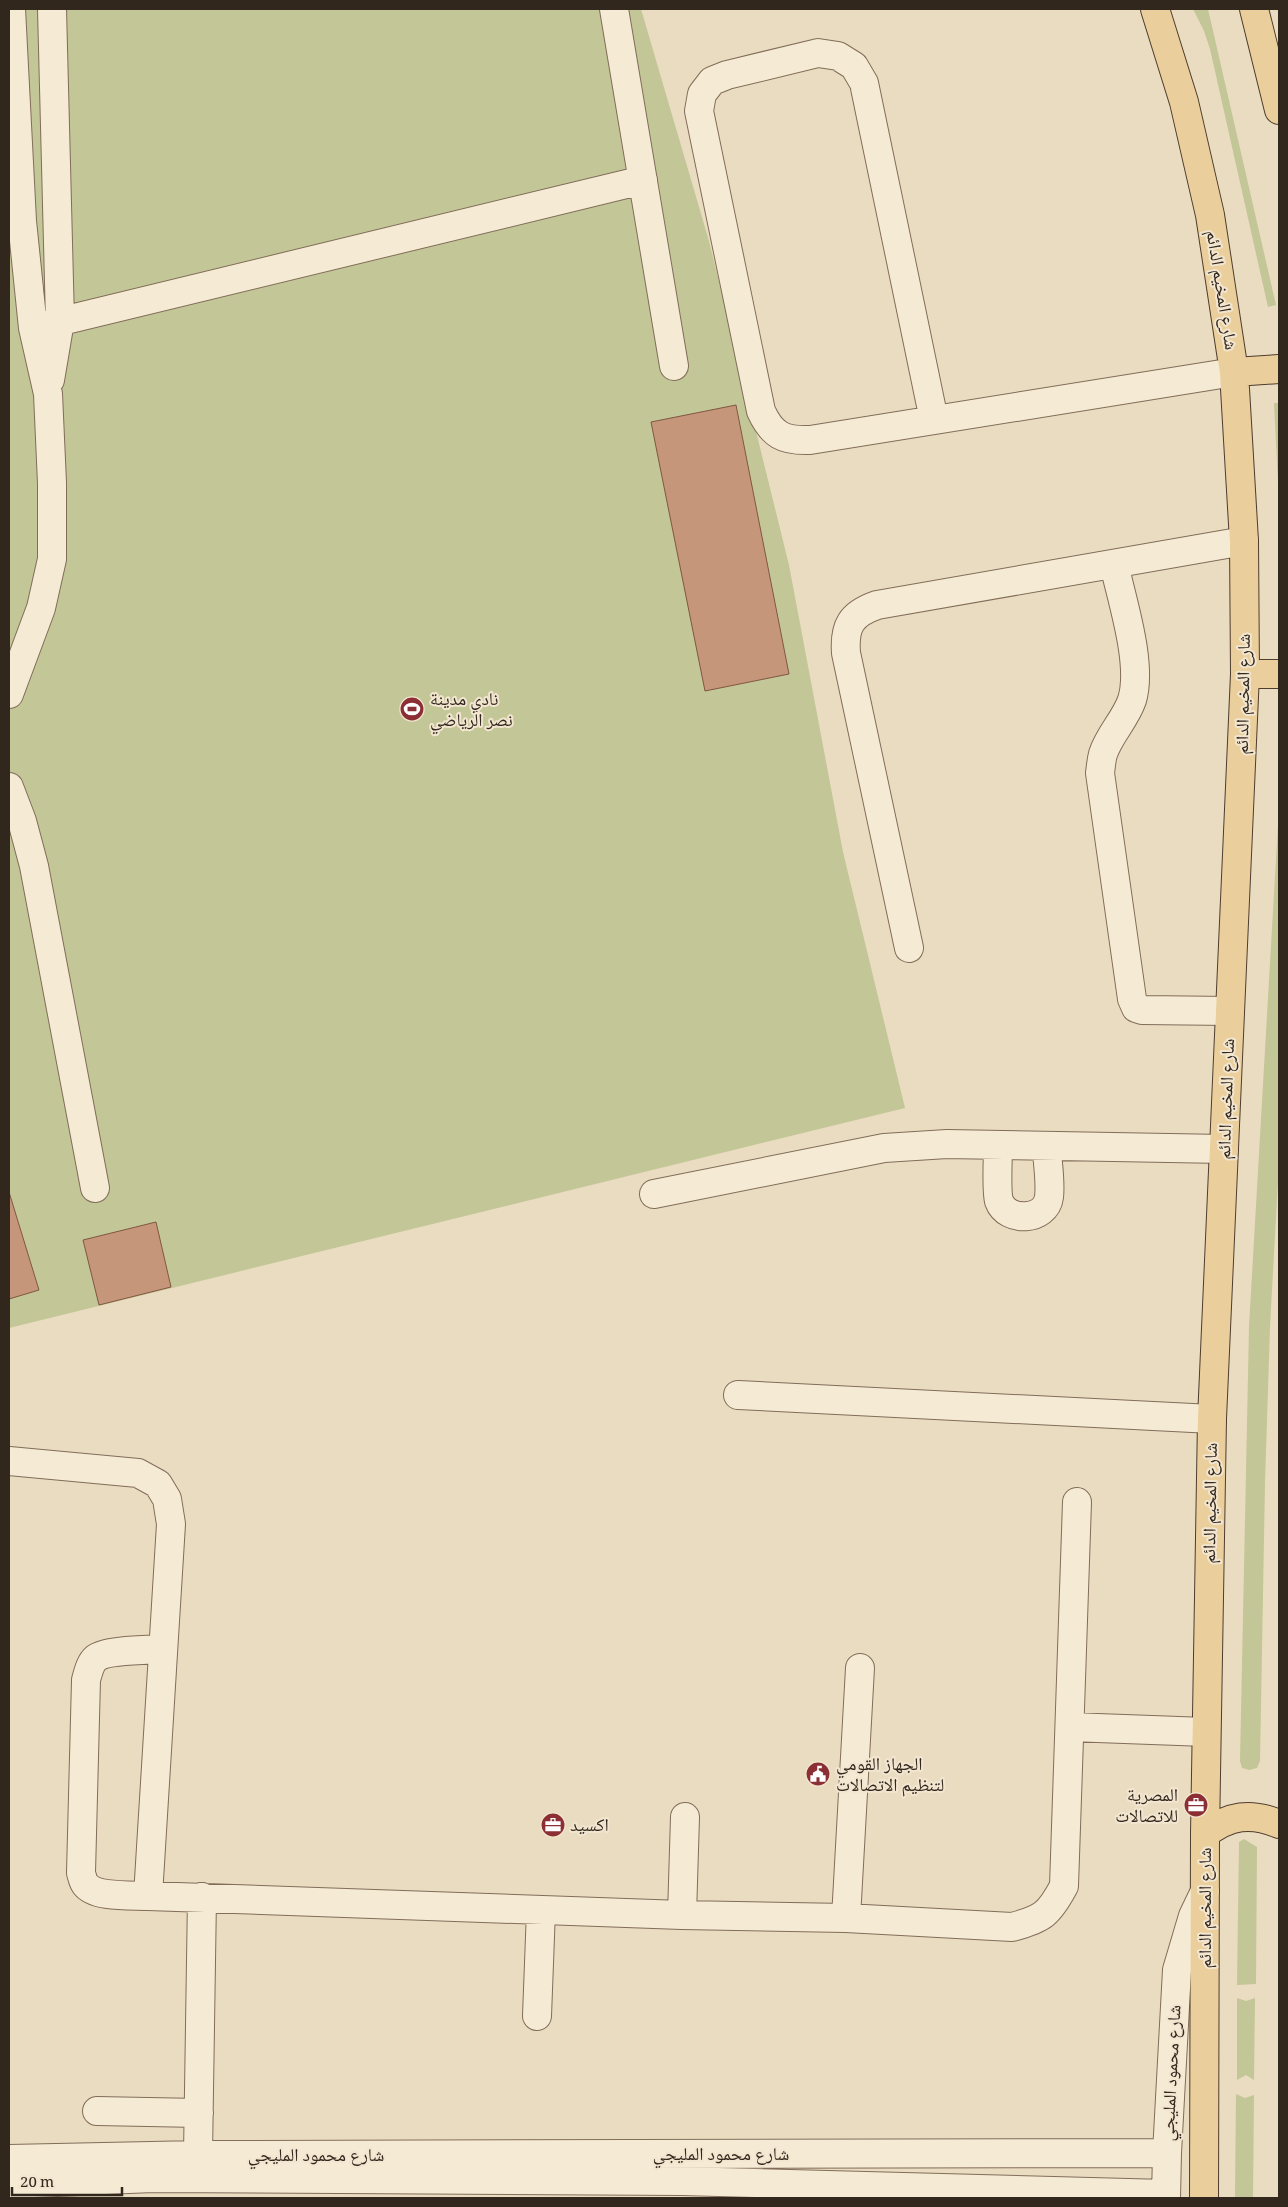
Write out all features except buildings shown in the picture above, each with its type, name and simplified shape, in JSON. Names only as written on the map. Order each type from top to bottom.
[{"type":"main road","name":"شارع المخيم الدائم","points":[[1155,9],[1184,102],[1210,215],[1234,372],[1244,541],[1245,674],[1212,1419],[1206,1732],[1204,2198]]},
{"type":"main road","points":[[1254,9],[1279,110]]},
{"type":"main road","points":[[1234,372],[1279,369]]},
{"type":"main road","points":[[1245,674],[1279,674]]},
{"type":"main road","points":[[1205,1834],[1221,1823],[1240,1816],[1254,1816],[1279,1824]]},
{"type":"street","points":[[9,694],[40,608],[52,559],[52,483],[48,394],[32,328],[22,221],[11,9]]},
{"type":"street","points":[[48,394],[60,321],[52,9]]},
{"type":"street","points":[[614,9],[674,366]]},
{"type":"street","points":[[934,420],[864,83],[854,66],[838,56],[818,53],[727,75],[712,81],[702,94],[700,111],[761,411],[768,425],[779,436],[794,441],[810,440],[1234,372]]},
{"type":"street","points":[[32,328],[643,180]]},
{"type":"street","points":[[909,948],[846,653],[845,637],[851,622],[862,611],[877,605],[1244,541]]},
{"type":"street","points":[[1114,564],[1134,657],[1135,678],[1132,698],[1125,718],[1104,753],[1100,774],[1132,999],[1136,1008],[1142,1010],[1230,1011]]},
{"type":"street","points":[[9,787],[22,821],[34,866],[95,1188]]},
{"type":"street","points":[[654,1194],[884,1148],[947,1144],[1224,1148]]},
{"type":"street","points":[[998,1146],[999,1201],[1009,1213],[1025,1218],[1040,1212],[1049,1199],[1046,1146]]},
{"type":"street","points":[[738,1395],[1212,1419]]},
{"type":"street","points":[[9,1461],[138,1473],[158,1484],[167,1499],[171,1524],[148,1896]]},
{"type":"street","points":[[163,1649],[108,1654],[96,1658],[90,1667],[86,1680],[81,1873],[85,1884],[93,1891],[106,1894],[148,1896],[682,1915],[846,1918],[1012,1927],[1035,1921],[1053,1907],[1064,1886],[1077,1502]]},
{"type":"street","points":[[846,1918],[860,1668]]},
{"type":"street","points":[[1070,1727],[1206,1732]]},
{"type":"street","points":[[682,1915],[685,1817]]},
{"type":"street","name":"شارع محمود المليجي","points":[[9,2159],[198,2155],[1167,2153],[1178,1970],[1193,1916],[1205,1891]]},
{"type":"street","points":[[198,2155],[202,1897]]},
{"type":"street","points":[[537,2016],[541,1910]]},
{"type":"street","points":[[97,2111],[199,2113]]},
{"type":"street","points":[[9,2184],[153,2178],[681,2190],[1166,2196],[1167,2153]]},
{"type":"green space","name":"نادي مدينة نصر الرياضي","points":[[9,9],[641,9],[709,241],[789,565],[843,852],[905,1108],[9,1328]]},
{"type":"green space","points":[[1193,9],[1208,9],[1276,305],[1268,307],[1210,49],[1204,31]]},
{"type":"green space","points":[[1274,403],[1279,403],[1279,503]]},
{"type":"green space","points":[[1279,807],[1279,1163],[1270,1327],[1265,1483],[1260,1761],[1257,1768],[1249,1770],[1242,1768],[1240,1761],[1249,1327]]},
{"type":"green space","points":[[1244,1839],[1257,1847],[1256,1984],[1237,1985],[1239,1842]]},
{"type":"green space","points":[[1237,1998],[1246,2001],[1255,1998],[1254,2080],[1246,2075],[1237,2080]]},
{"type":"green space","points":[[1236,2094],[1245,2098],[1254,2095],[1253,2198],[1235,2198]]},
{"type":"place","name":"نادي مدينة نصر الرياضي","points":[[412,709]]},
{"type":"place","name":"الجهاز القومي لتنظيم الاتصالات","points":[[818,1774]]},
{"type":"place","name":"المصرية للاتصالات","points":[[1196,1805]]},
{"type":"place","name":"اكسيد","points":[[553,1825]]}]
